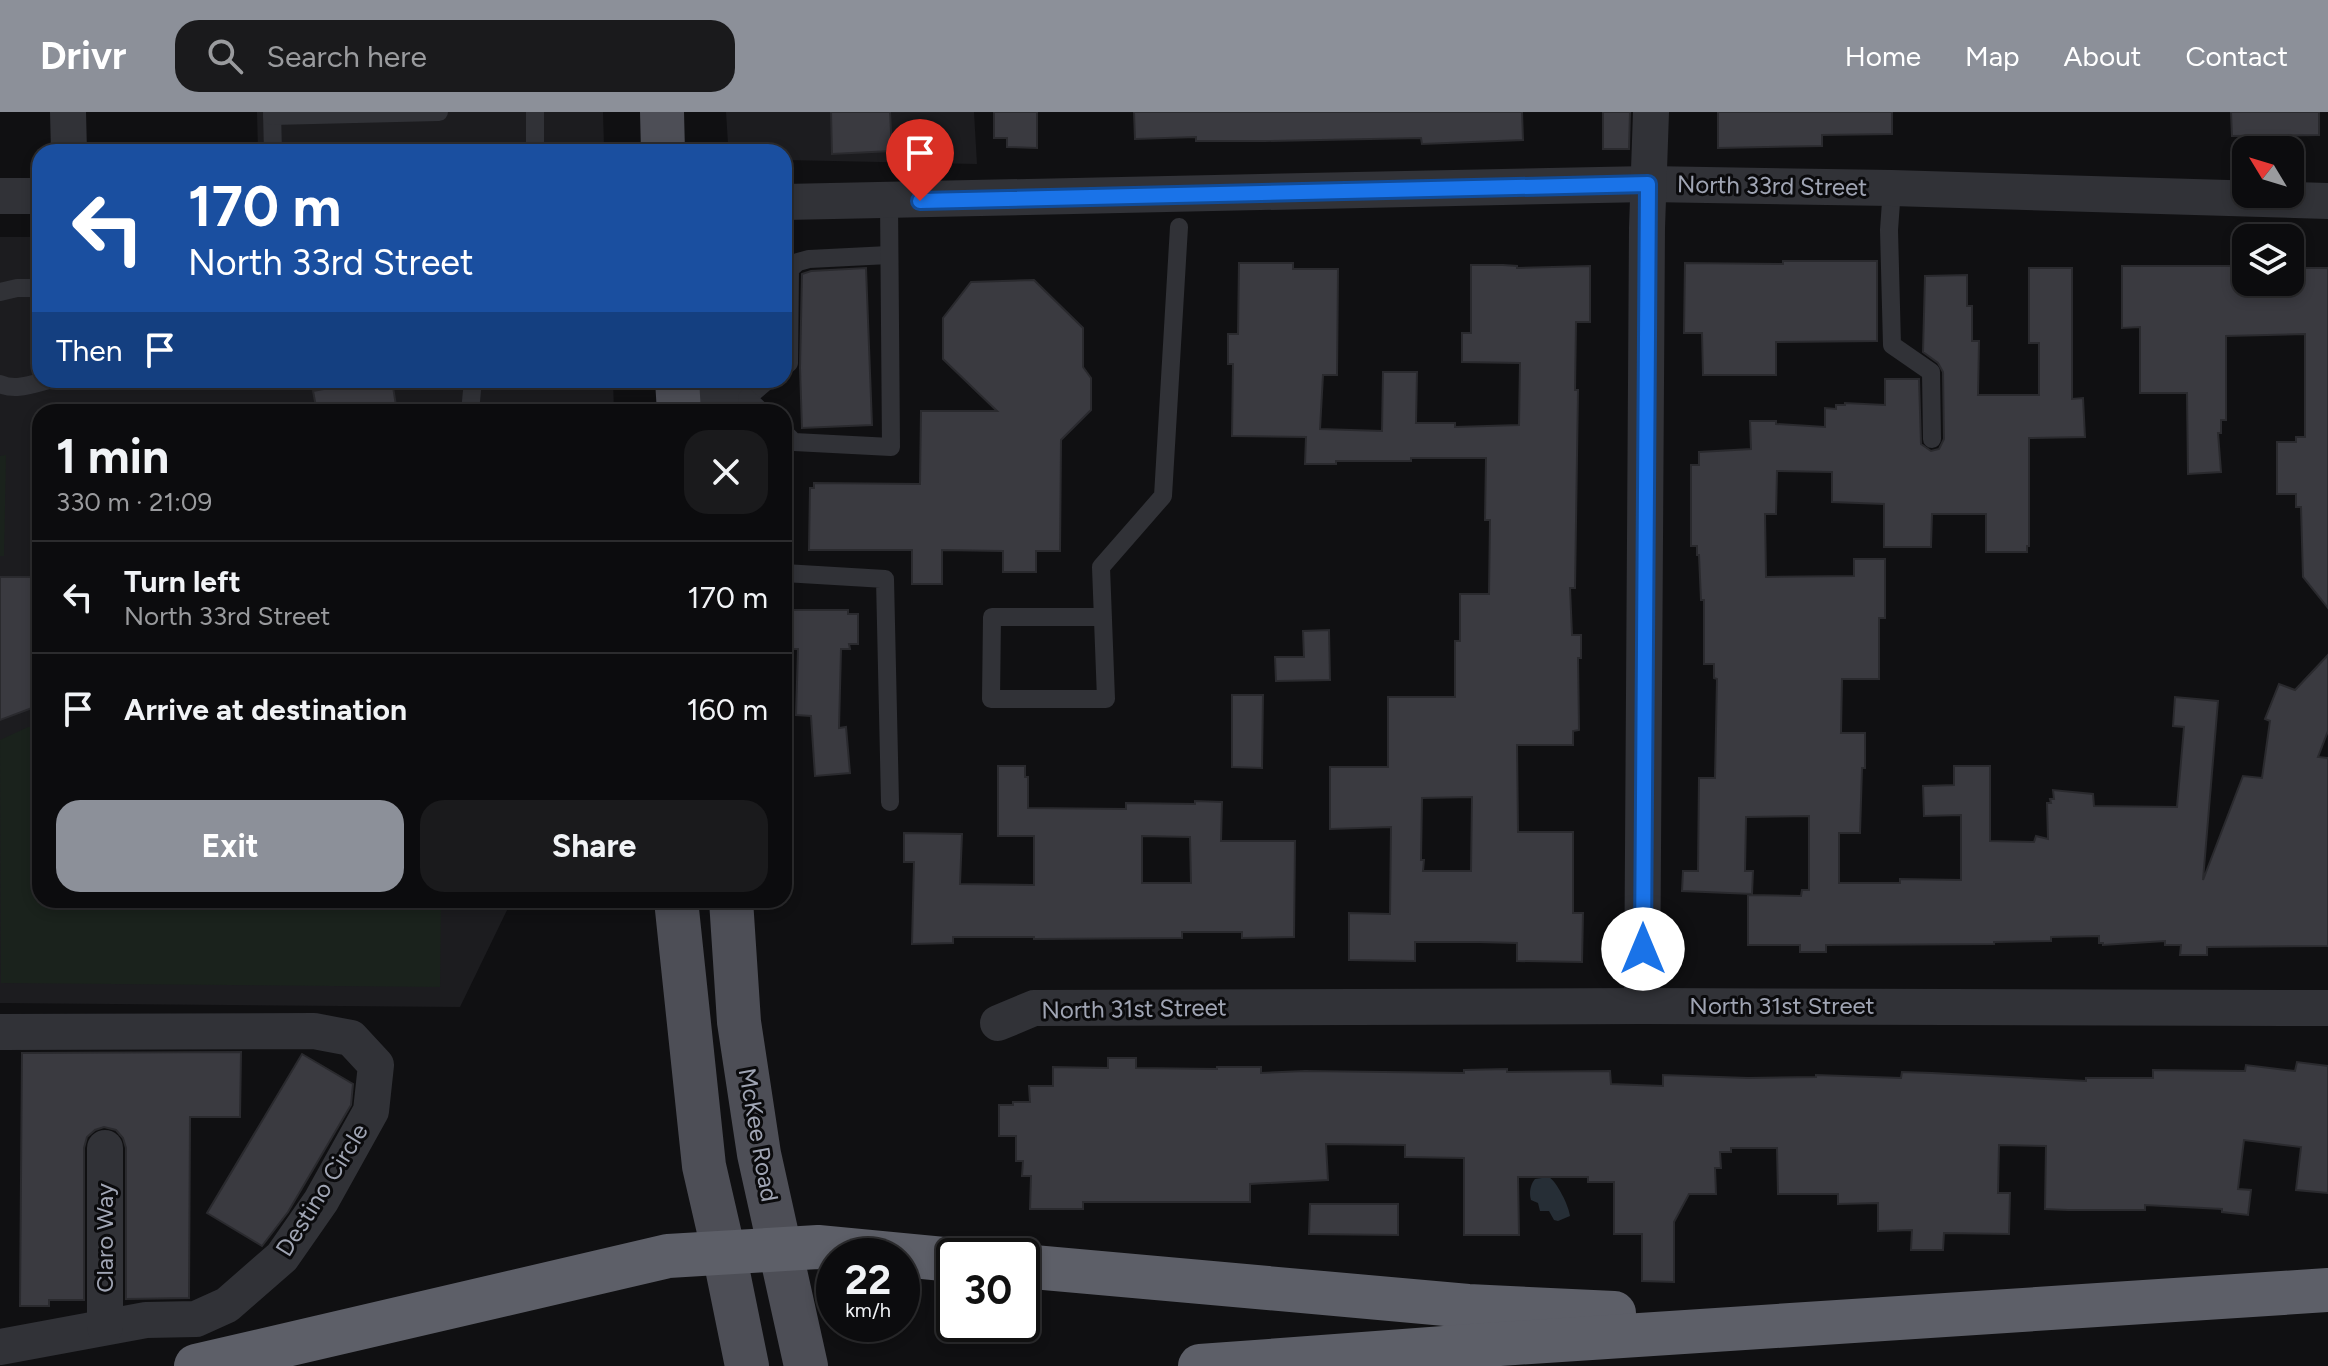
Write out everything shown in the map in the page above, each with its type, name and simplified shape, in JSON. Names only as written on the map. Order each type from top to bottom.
[{"type":"highway","points":[[196,1366],[668,1256],[818,1247],[936,1258]]},
{"type":"highway","points":[[1040,1268],[1468,1306],[1677,1315],[1739,1329]]},
{"type":"highway","points":[[1200,1366],[2328,1290]]},
{"type":"main road","points":[[662,112],[663,144]]},
{"type":"main road","points":[[677,908],[704,1166],[744,1356]]},
{"type":"main road","name":"McKee Road","points":[[732,908],[739,1022],[759,1154],[803,1354]]},
{"type":"street","points":[[68,112],[69,144]]},
{"type":"street","points":[[1642,1006],[1651,112]]},
{"type":"street","name":"North 33rd Street","points":[[792,202],[1648,184],[2328,201]]},
{"type":"street","points":[[0,196],[32,196]]},
{"type":"street","name":"North 31st Street","points":[[998,1023],[1034,1008],[2328,1008]]},
{"type":"street","name":"Destino Circle","points":[[0,1032],[314,1031],[351,1038],[376,1065],[371,1111],[321,1201],[282,1257],[227,1305],[196,1319],[146,1320],[0,1347]]},
{"type":"street","name":"Claro Way","points":[[105,1148],[105,1327]]},
{"type":"lane","points":[[273,144],[272,114],[439,112]]},
{"type":"lane","points":[[535,112],[535,144]]},
{"type":"lane","points":[[1892,188],[1889,230],[1892,345],[1931,372],[1932,439]]},
{"type":"lane","points":[[792,440],[891,447],[889,201]]},
{"type":"lane","points":[[1103,617],[992,617],[991,699],[1106,699],[1103,617],[1101,567],[1163,496],[1179,227]]},
{"type":"lane","points":[[792,267],[809,259],[889,255]]},
{"type":"lane","points":[[0,292],[32,288]]},
{"type":"lane","points":[[0,384],[7,387],[32,384]]},
{"type":"lane","points":[[747,398],[759,388]]},
{"type":"lane","points":[[678,396],[747,398],[753,404]]},
{"type":"lane","points":[[792,573],[885,579],[890,802]]},
{"type":"shaded area","points":[[257,112],[603,112],[604,144],[258,144]]},
{"type":"shaded area","points":[[726,112],[974,112],[977,164],[792,160],[792,144],[728,144]]},
{"type":"shaded area","points":[[0,237],[32,237],[32,388],[613,388],[614,404],[32,404],[32,908],[508,908],[460,1007],[0,1003]]},
{"type":"shaded area","points":[[6,455],[4,556],[0,556],[0,456]]},
{"type":"shaded area","points":[[32,727],[32,908],[441,908],[440,987],[1,983],[0,740]]},
{"type":"shaded area","points":[[1549,1177],[1559,1189],[1570,1216],[1558,1221],[1549,1211],[1540,1211],[1538,1203],[1530,1197],[1535,1179]]},
{"type":"building","points":[[831,112],[890,112],[892,151],[832,154]]},
{"type":"building","points":[[994,112],[1037,112],[1037,148],[1007,147],[1007,138],[994,138]]},
{"type":"building","points":[[1134,112],[1522,112],[1523,140],[1422,144],[1421,138],[1265,141],[1196,141],[1196,137],[1135,139]]},
{"type":"building","points":[[1603,112],[1630,112],[1629,149],[1603,149]]},
{"type":"building","points":[[1718,112],[1892,112],[1892,134],[1822,135],[1822,146],[1718,148]]},
{"type":"building","points":[[2231,112],[2319,112],[2319,135],[2232,136]]},
{"type":"building","points":[[1783,261],[1877,261],[1877,341],[1776,342],[1776,375],[1703,375],[1702,333],[1684,333],[1685,263],[1783,264]]},
{"type":"building","points":[[1239,263],[1293,263],[1293,269],[1338,269],[1337,375],[1323,375],[1320,429],[1382,431],[1383,372],[1417,372],[1416,423],[1455,423],[1455,427],[1519,425],[1520,363],[1462,362],[1462,333],[1471,333],[1471,265],[1517,268],[1590,266],[1590,322],[1576,322],[1575,588],[1570,588],[1572,635],[1581,635],[1581,658],[1578,658],[1579,730],[1573,731],[1573,745],[1517,745],[1518,832],[1573,832],[1573,913],[1583,913],[1582,962],[1517,961],[1517,943],[1479,942],[1415,942],[1415,961],[1349,960],[1349,913],[1390,914],[1391,827],[1330,829],[1330,767],[1388,767],[1388,697],[1455,697],[1455,641],[1460,641],[1460,594],[1489,594],[1490,520],[1485,520],[1486,458],[1411,458],[1411,461],[1305,464],[1306,437],[1232,436],[1233,364],[1228,364],[1228,334],[1238,334]],"holes":[[[1472,797],[1471,871],[1423,871],[1422,798]]]},
{"type":"building","points":[[2122,266],[2232,266],[2232,296],[2304,296],[2304,268],[2328,268],[2328,608],[2303,577],[2301,507],[2296,507],[2296,494],[2277,494],[2277,442],[2296,442],[2296,437],[2305,437],[2305,334],[2226,336],[2226,420],[2221,420],[2221,433],[2218,433],[2221,472],[2188,474],[2187,393],[2140,393],[2140,327],[2122,328]]},
{"type":"building","points":[[866,268],[872,425],[802,428],[802,274]]},
{"type":"building","points":[[2029,268],[2072,268],[2072,399],[2083,398],[2085,437],[2029,438],[2027,552],[1986,552],[1986,514],[1932,514],[1931,547],[1884,547],[1884,504],[1832,502],[1832,472],[1777,471],[1776,514],[1765,514],[1766,577],[1854,576],[1854,559],[1885,559],[1885,618],[1879,618],[1879,679],[1842,679],[1841,733],[1865,733],[1865,768],[1862,768],[1860,833],[1839,833],[1839,883],[1900,883],[1900,879],[1961,880],[1961,815],[1924,816],[1923,786],[1954,785],[1954,766],[1990,766],[1990,841],[2034,842],[2036,836],[2048,839],[2047,803],[2054,799],[2053,790],[2093,794],[2094,806],[2177,807],[2184,727],[2173,726],[2175,697],[2218,701],[2203,880],[2243,776],[2262,778],[2270,721],[2265,719],[2279,684],[2295,690],[2328,655],[2328,731],[2318,757],[2328,758],[2328,946],[2207,947],[2207,955],[2180,955],[2181,945],[2165,945],[2165,941],[2103,945],[2099,943],[2099,936],[2051,937],[2051,941],[1994,944],[1826,945],[1826,952],[1800,952],[1800,945],[1748,945],[1748,895],[1801,896],[1802,890],[1809,890],[1809,816],[1746,817],[1745,871],[1753,871],[1752,894],[1682,891],[1683,871],[1698,871],[1699,778],[1715,778],[1717,679],[1714,678],[1714,664],[1704,664],[1704,600],[1701,600],[1697,546],[1691,546],[1691,465],[1699,465],[1699,452],[1751,449],[1750,421],[1825,427],[1825,408],[1836,409],[1836,405],[1845,403],[1885,405],[1885,379],[1919,379],[1921,444],[1931,451],[1939,449],[1944,439],[1943,372],[1938,363],[1923,352],[1925,276],[1967,275],[1967,306],[1972,306],[1972,341],[1979,341],[1978,395],[2039,395],[2039,343],[2029,343]]},
{"type":"building","points":[[1034,280],[1083,328],[1083,367],[1091,378],[1091,410],[1061,440],[1060,551],[1036,551],[1036,572],[1003,572],[1003,551],[942,550],[942,584],[912,584],[912,550],[809,550],[810,488],[814,488],[814,483],[920,484],[921,411],[997,411],[943,359],[943,318],[971,282]]},
{"type":"building","points":[[393,388],[396,404],[315,404],[313,391]]},
{"type":"building","points":[[0,577],[32,577],[32,708],[0,720]]},
{"type":"building","points":[[793,610],[848,610],[848,614],[858,614],[858,644],[849,644],[850,649],[841,649],[839,728],[846,727],[850,773],[815,776],[811,716],[796,715],[798,649],[792,649]]},
{"type":"building","points":[[1329,630],[1330,680],[1276,681],[1275,657],[1304,657],[1303,631]]},
{"type":"building","points":[[1232,695],[1263,695],[1262,768],[1232,767]]},
{"type":"building","points":[[998,766],[1025,766],[1028,808],[1126,809],[1126,803],[1222,802],[1221,841],[1295,841],[1294,937],[1242,938],[1242,932],[1182,932],[1182,938],[953,937],[953,943],[912,944],[914,862],[904,862],[904,833],[962,834],[960,884],[1034,885],[1034,836],[998,836]],"holes":[[[1142,836],[1190,837],[1191,883],[1142,883]]]},
{"type":"building","points":[[241,1052],[240,1117],[190,1117],[189,1298],[126,1299],[126,1148],[116,1130],[104,1127],[87,1137],[84,1148],[84,1300],[49,1300],[49,1306],[20,1306],[22,1053]]},
{"type":"building","points":[[302,1054],[353,1084],[351,1105],[288,1212],[262,1246],[207,1213]]},
{"type":"building","points":[[1108,1058],[1136,1058],[1136,1068],[1261,1067],[1261,1073],[1464,1073],[1464,1070],[1507,1069],[1507,1072],[1610,1071],[1611,1084],[1663,1086],[1663,1075],[1901,1078],[1902,1072],[2086,1081],[2086,1078],[2153,1078],[2153,1070],[2245,1071],[2246,1065],[2295,1071],[2297,1062],[2328,1066],[2328,1193],[2296,1190],[2301,1147],[2244,1140],[2238,1189],[2251,1190],[2248,1215],[2222,1212],[2222,1209],[2145,1205],[2145,1210],[2045,1209],[2046,1146],[1999,1145],[1998,1193],[2010,1193],[2009,1234],[1944,1233],[1943,1250],[1911,1250],[1912,1230],[1878,1231],[1878,1203],[1838,1204],[1838,1194],[1778,1194],[1777,1148],[1731,1148],[1731,1152],[1720,1152],[1721,1168],[1715,1168],[1716,1194],[1689,1194],[1674,1222],[1674,1282],[1642,1281],[1642,1234],[1614,1234],[1614,1182],[1588,1182],[1588,1177],[1518,1177],[1519,1235],[1464,1235],[1464,1158],[1405,1157],[1405,1145],[1326,1144],[1328,1180],[1250,1184],[1250,1202],[1083,1202],[1083,1209],[1030,1209],[1031,1176],[1022,1176],[1023,1161],[1016,1161],[1016,1136],[999,1136],[999,1105],[1030,1102],[1029,1086],[1053,1086],[1053,1067],[1108,1068]]},
{"type":"building","points":[[1310,1204],[1398,1204],[1398,1235],[1309,1234]]},
{"type":"route","points":[[920,201],[1648,184],[1643,949]]}]
